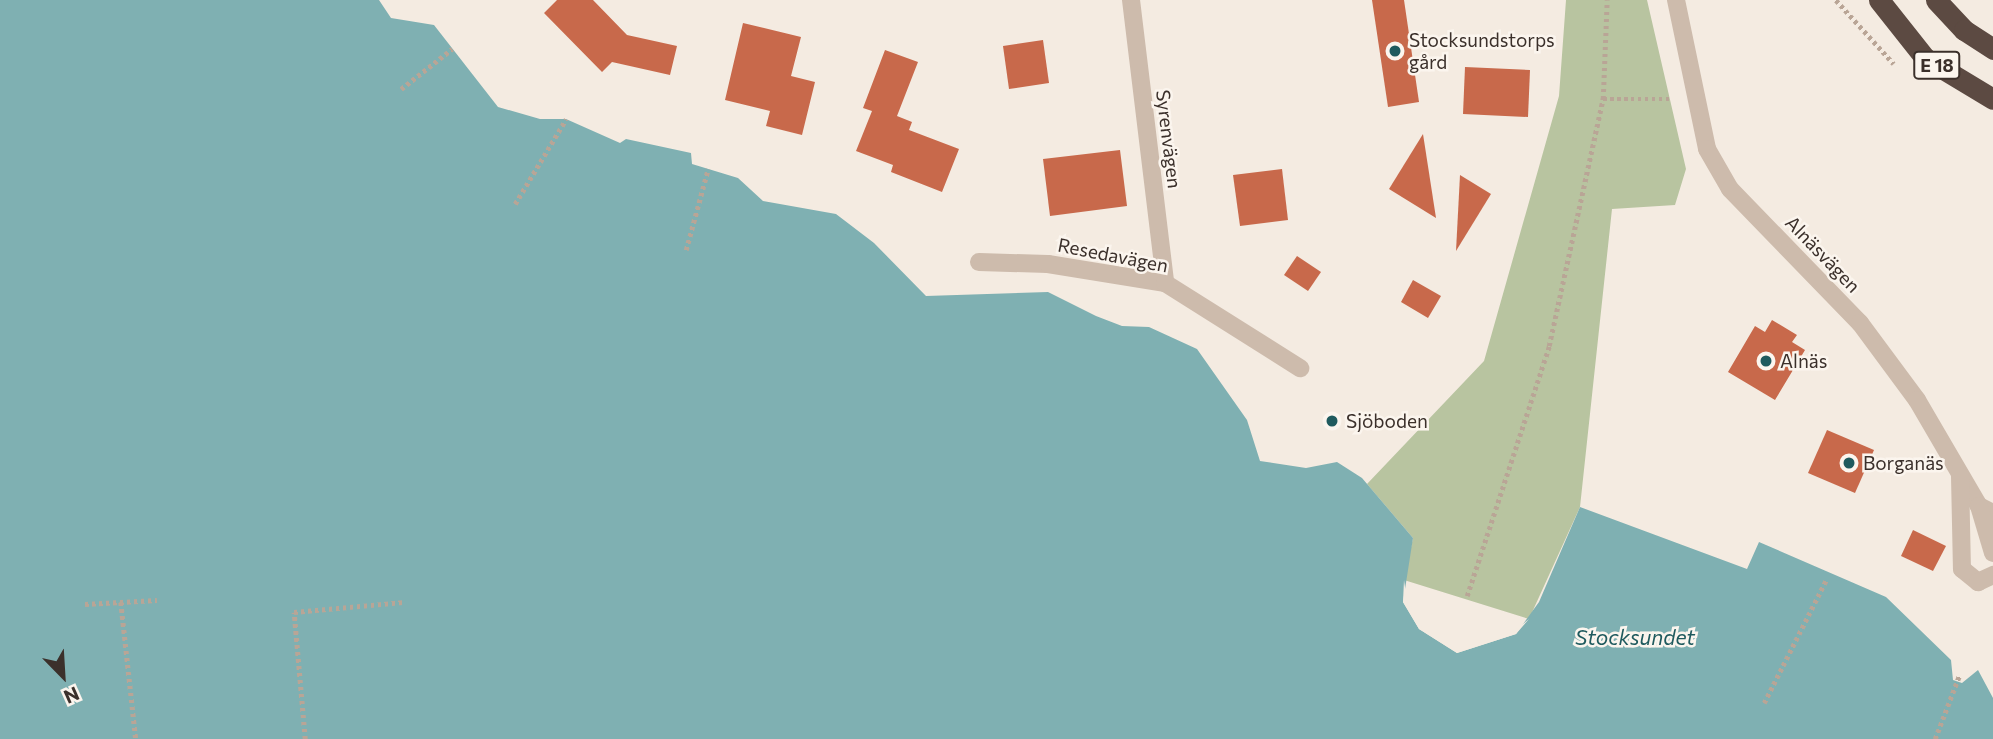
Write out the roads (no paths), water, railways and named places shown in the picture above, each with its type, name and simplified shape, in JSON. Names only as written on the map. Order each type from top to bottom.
[{"type":"highway","name":"E 18","points":[[1880,0],[1925,58],[1993,99]]},
{"type":"highway","points":[[1936,0],[1964,30],[1993,49]]},
{"type":"street","name":"Syrenvägen","points":[[1131,0],[1166,283]]},
{"type":"street","name":"Alnäsvägen","points":[[1676,0],[1707,149],[1730,189],[1860,323],[1917,400],[1960,476],[1986,510],[1993,553]]},
{"type":"street","name":"Resedavägen","points":[[979,262],[1048,264],[1166,283],[1300,368]]},
{"type":"street","points":[[1960,476],[1962,569],[1978,582],[1993,575]]},
{"type":"water","name":"Stocksundet","points":[[0,0],[379,0],[391,18],[434,25],[498,107],[540,119],[566,119],[620,143],[626,139],[691,153],[692,164],[738,178],[763,201],[836,214],[874,243],[926,296],[1048,292],[1122,326],[1149,327],[1197,349],[1247,420],[1260,461],[1306,468],[1337,462],[1362,478],[1413,538],[1403,602],[1419,629],[1457,653],[1516,634],[1539,602],[1580,507],[1747,569],[1759,542],[1886,597],[1951,660],[1953,680],[1962,683],[1978,670],[1993,698],[1993,739],[0,739]]},
{"type":"place","name":"Stocksundstorps gård","points":[[1395,51]]},
{"type":"place","name":"Alnäs","points":[[1766,361]]},
{"type":"place","name":"Sjöboden","points":[[1332,421]]},
{"type":"place","name":"Borganäs","points":[[1849,463]]}]
